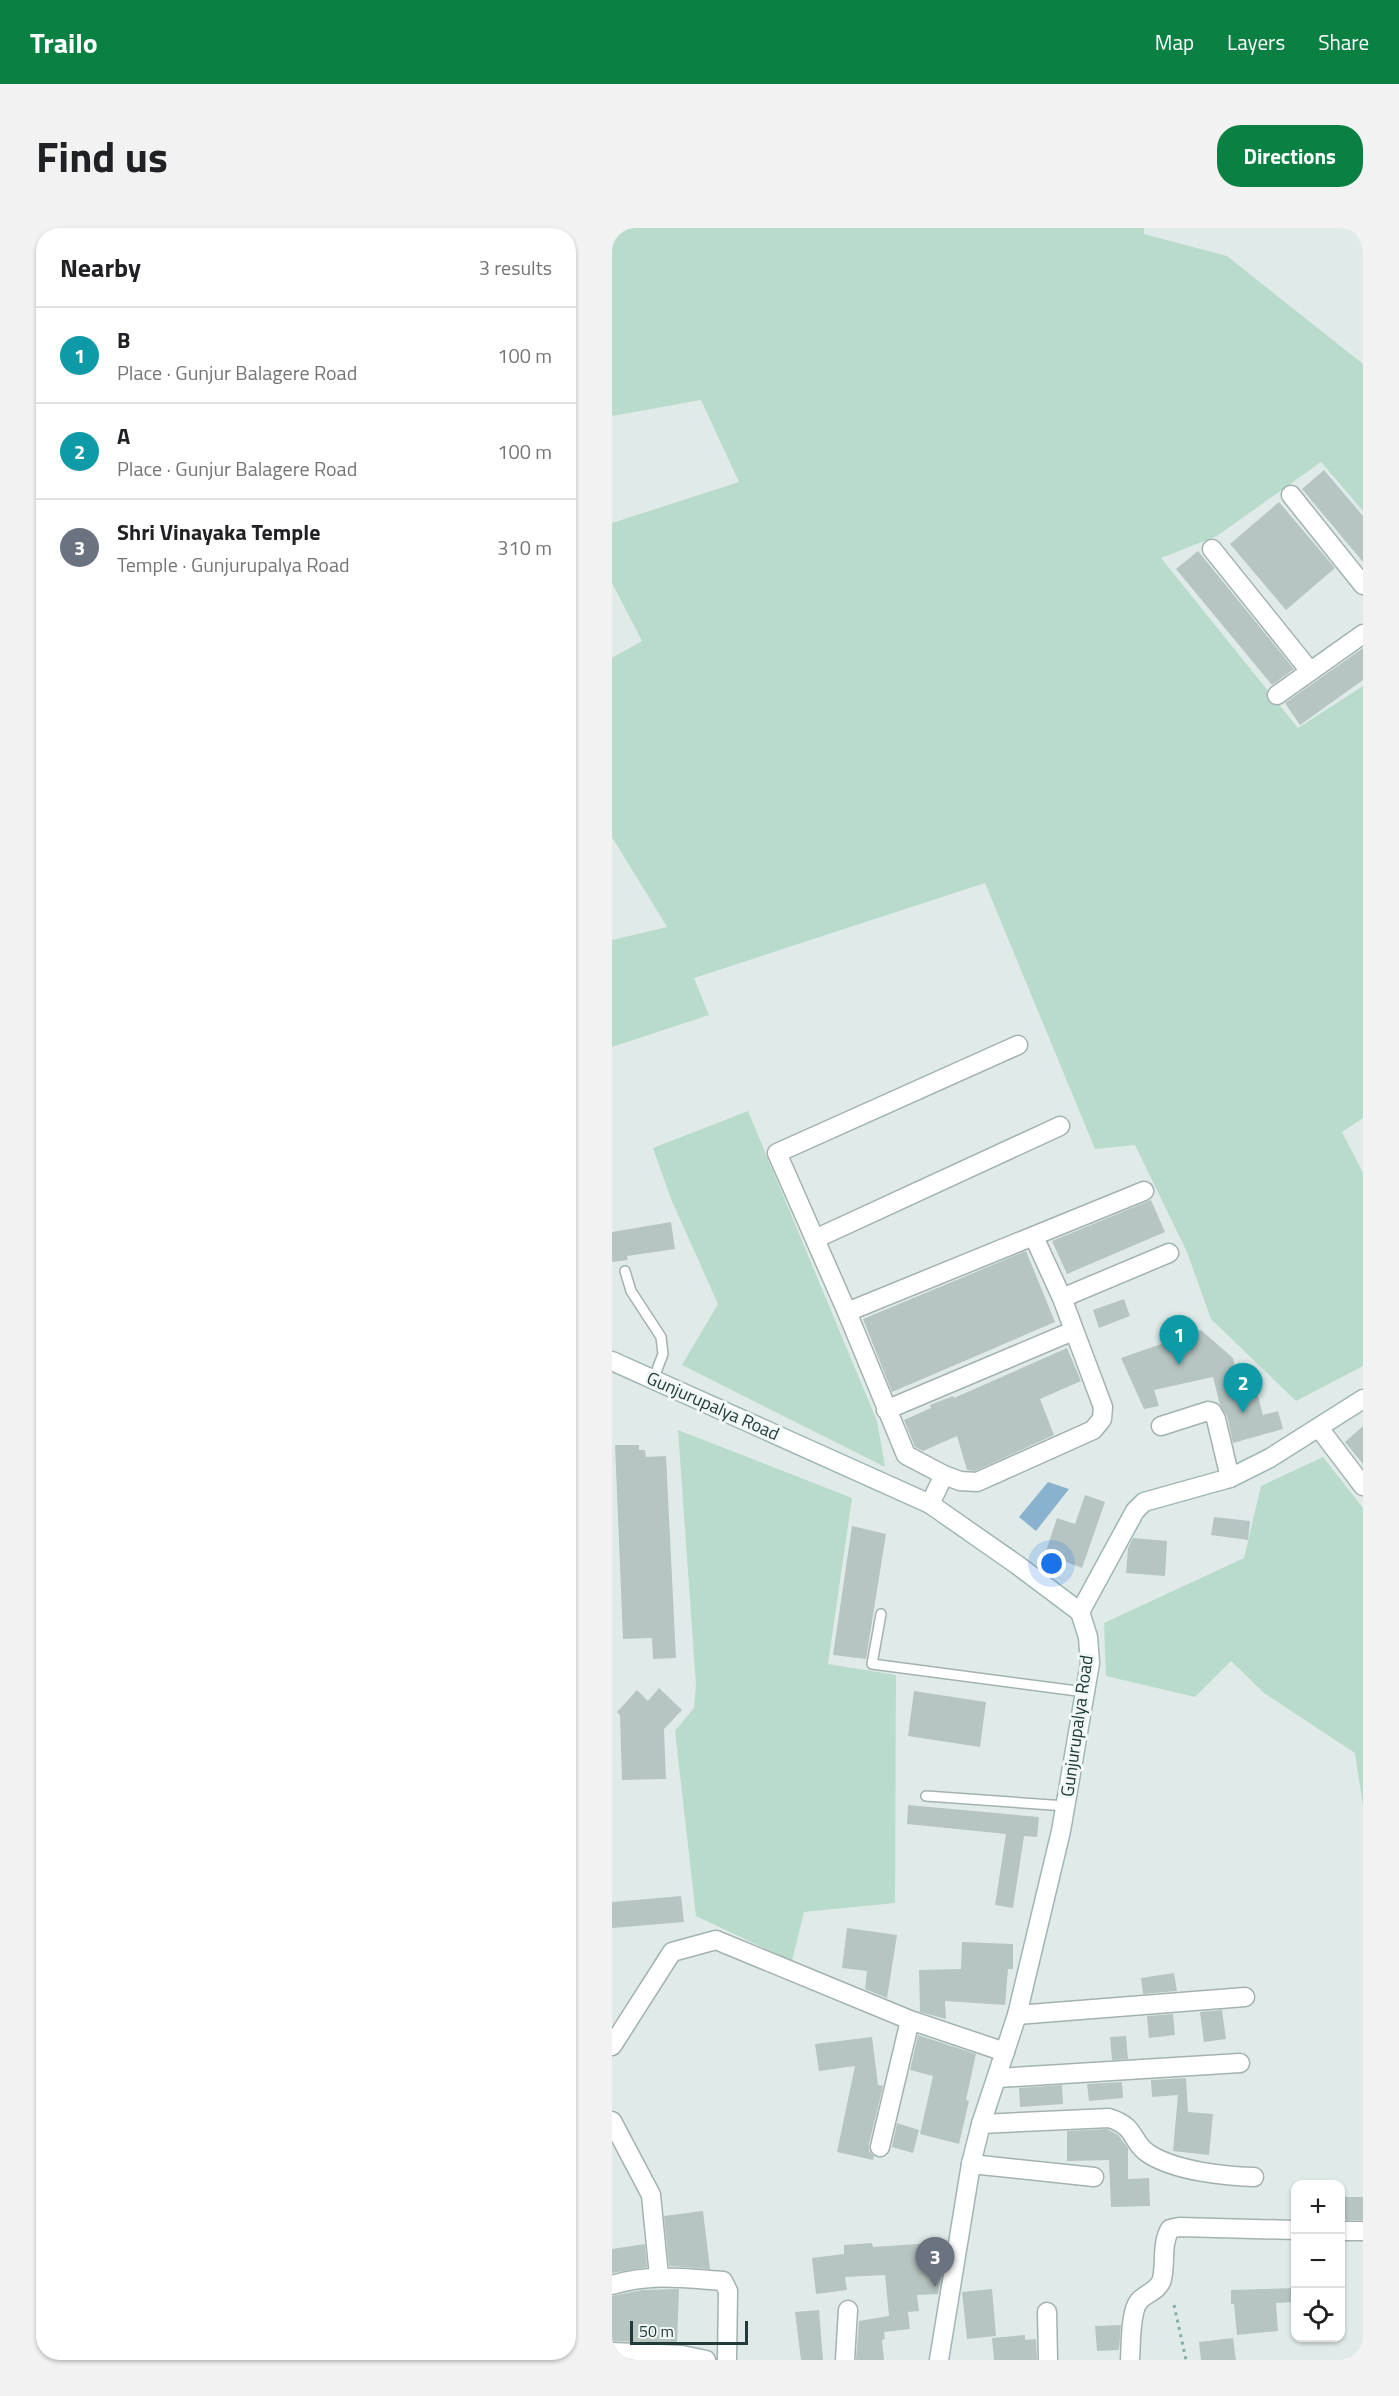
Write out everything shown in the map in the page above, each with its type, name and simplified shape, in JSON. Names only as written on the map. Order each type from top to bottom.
[{"type":"street","points":[[1291,495],[1363,585]]},
{"type":"street","points":[[1212,549],[1310,671]]},
{"type":"street","points":[[1277,695],[1363,634]]},
{"type":"street","points":[[1018,1045],[777,1153],[847,1312],[906,1455],[960,1481],[977,1482],[1093,1430],[1102,1419],[1103,1407],[1062,1298],[1034,1237]]},
{"type":"street","points":[[815,1239],[1060,1126]]},
{"type":"street","points":[[847,1312],[1144,1191]]},
{"type":"street","points":[[1062,1298],[1169,1253]]},
{"type":"street","points":[[886,1410],[1073,1330]]},
{"type":"street","name":"Gunjurupalya Road","points":[[612,1361],[930,1504],[1080,1612],[1088,1638],[1089,1663],[1066,1806],[1017,2015],[981,2124],[971,2164],[939,2360]]},
{"type":"street","points":[[1080,1612],[1135,1511],[1144,1502],[1230,1478],[1270,1458],[1363,1399]]},
{"type":"street","points":[[1161,1426],[1208,1411],[1212,1412],[1216,1419],[1230,1478]]},
{"type":"street","points":[[1319,1428],[1363,1486]]},
{"type":"street","points":[[930,1504],[944,1475]]},
{"type":"street","points":[[612,2046],[672,1952],[716,1940],[910,2020],[1005,2052]]},
{"type":"street","points":[[1017,2015],[1245,1997]]},
{"type":"street","points":[[880,2147],[910,2020]]},
{"type":"street","points":[[998,2078],[1240,2063]]},
{"type":"street","points":[[981,2124],[1109,2118],[1122,2122],[1149,2154],[1171,2163],[1222,2176],[1254,2177]]},
{"type":"street","points":[[612,2121],[651,2195],[659,2276]]},
{"type":"street","points":[[971,2164],[1094,2177]]},
{"type":"street","points":[[1130,2360],[1134,2311],[1139,2301],[1159,2286],[1162,2280],[1165,2237],[1170,2229],[1179,2227],[1291,2230]]},
{"type":"street","points":[[1345,2231],[1363,2231]]},
{"type":"street","points":[[612,2284],[635,2278],[659,2276],[723,2281],[728,2291],[727,2360]]},
{"type":"street","points":[[844,2360],[848,2310]]},
{"type":"street","points":[[1047,2313],[1048,2360]]},
{"type":"street","points":[[612,2352],[682,2355],[706,2360]]},
{"type":"lane","points":[[625,1271],[632,1292],[662,1337],[663,1354],[653,1380]]},
{"type":"lane","points":[[881,1614],[872,1664],[1085,1692]]},
{"type":"lane","points":[[926,1796],[1066,1806]]},
{"type":"path","points":[[1174,2306],[1186,2360]]},
{"type":"green space","points":[[612,228],[1144,228],[1144,234],[1227,256],[1363,364],[1363,511],[1321,462],[1217,536],[1161,558],[1298,728],[1363,686],[1363,1118],[1342,1132],[1363,1173],[1363,1366],[1296,1401],[1211,1319],[1187,1252],[1135,1145],[1095,1149],[985,883],[694,978],[709,1015],[612,1047],[612,940],[667,927],[612,837],[612,658],[642,641],[612,583],[612,523],[739,482],[701,400],[612,416]]},
{"type":"green space","points":[[748,1111],[877,1421],[885,1467],[682,1365],[718,1304],[671,1199],[653,1148]]},
{"type":"green space","points":[[678,1430],[852,1498],[828,1664],[896,1675],[895,1903],[804,1912],[792,1961],[696,1916],[675,1731],[694,1708],[696,1685]]},
{"type":"green space","points":[[1323,1457],[1363,1508],[1363,1806],[1355,1753],[1264,1693],[1231,1661],[1195,1697],[1106,1676],[1104,1623],[1244,1558],[1261,1486]]},
{"type":"water","points":[[1048,1482],[1069,1489],[1036,1531],[1019,1517]]},
{"type":"building","points":[[1324,470],[1363,516],[1363,562],[1302,489]]},
{"type":"building","points":[[1279,502],[1335,568],[1286,610],[1230,544]]},
{"type":"building","points":[[1198,551],[1294,669],[1272,685],[1176,569]]},
{"type":"building","points":[[1363,648],[1363,680],[1300,725],[1285,703]]},
{"type":"building","points":[[1151,1200],[1165,1232],[1067,1274],[1052,1241]]},
{"type":"building","points":[[671,1222],[675,1249],[627,1256],[628,1260],[612,1262],[612,1232]]},
{"type":"building","points":[[1026,1251],[1055,1322],[892,1392],[863,1319]]},
{"type":"building","points":[[1124,1299],[1130,1316],[1099,1328],[1093,1310]]},
{"type":"building","points":[[1201,1330],[1233,1358],[1240,1390],[1255,1386],[1263,1415],[1278,1411],[1283,1429],[1233,1443],[1227,1416],[1220,1405],[1213,1377],[1154,1390],[1159,1406],[1144,1409],[1121,1358]]},
{"type":"building","points":[[1067,1348],[1081,1381],[1040,1399],[1054,1435],[975,1471],[967,1470],[957,1436],[923,1451],[915,1447],[904,1420],[931,1408],[930,1405],[953,1396],[954,1398]]},
{"type":"building","points":[[1363,1426],[1363,1464],[1345,1442]]},
{"type":"building","points":[[615,1445],[639,1445],[639,1450],[645,1450],[646,1457],[666,1456],[676,1658],[653,1659],[652,1638],[623,1639]]},
{"type":"building","points":[[1085,1495],[1105,1502],[1082,1568],[1045,1554],[1057,1518],[1075,1524]]},
{"type":"building","points":[[1214,1517],[1250,1521],[1248,1540],[1211,1535]]},
{"type":"building","points":[[852,1526],[886,1534],[866,1659],[833,1655]]},
{"type":"building","points":[[1133,1538],[1167,1541],[1165,1576],[1126,1573],[1128,1548]]},
{"type":"building","points":[[659,1688],[682,1710],[664,1729],[666,1779],[622,1780],[620,1715],[617,1712],[637,1690],[648,1701]]},
{"type":"building","points":[[914,1691],[986,1702],[980,1747],[908,1736]]},
{"type":"building","points":[[908,1805],[1039,1817],[1037,1837],[1024,1836],[1013,1908],[995,1905],[1006,1834],[907,1824]]},
{"type":"building","points":[[681,1896],[684,1922],[612,1928],[612,1902]]},
{"type":"building","points":[[847,1928],[897,1935],[887,1998],[865,1989],[867,1971],[842,1968]]},
{"type":"building","points":[[962,1942],[1013,1944],[1013,1969],[1008,1969],[1005,2005],[945,2001],[946,2019],[920,2012],[919,1970],[961,1969]]},
{"type":"building","points":[[1174,1973],[1177,1991],[1143,1994],[1141,1978]]},
{"type":"building","points":[[1222,2010],[1226,2039],[1204,2042],[1200,2012]]},
{"type":"building","points":[[1173,2014],[1175,2035],[1149,2038],[1147,2016]]},
{"type":"building","points":[[918,2035],[976,2054],[966,2100],[969,2101],[959,2144],[920,2134],[933,2076],[910,2070]]},
{"type":"building","points":[[1126,2036],[1128,2059],[1112,2060],[1110,2037]]},
{"type":"building","points":[[872,2037],[878,2085],[883,2086],[869,2144],[869,2151],[874,2156],[873,2160],[837,2152],[855,2066],[819,2071],[815,2044]]},
{"type":"building","points":[[1186,2078],[1188,2112],[1213,2114],[1209,2155],[1173,2151],[1178,2095],[1152,2097],[1151,2080]]},
{"type":"building","points":[[1122,2082],[1123,2098],[1089,2101],[1087,2084]]},
{"type":"building","points":[[1062,2085],[1063,2104],[1020,2107],[1019,2088]]},
{"type":"building","points":[[897,2123],[919,2130],[913,2153],[892,2147]]},
{"type":"building","points":[[1107,2129],[1118,2135],[1128,2148],[1128,2179],[1149,2178],[1150,2206],[1111,2207],[1109,2160],[1067,2161],[1067,2131]]},
{"type":"building","points":[[1345,2197],[1363,2197],[1363,2220],[1345,2220]]},
{"type":"building","points":[[703,2211],[710,2269],[669,2266],[664,2216]]},
{"type":"building","points":[[947,2242],[938,2294],[917,2295],[919,2311],[908,2312],[910,2329],[884,2332],[885,2339],[882,2340],[884,2360],[856,2360],[859,2321],[889,2316],[885,2275],[845,2277],[847,2290],[816,2294],[812,2258],[844,2254],[844,2245],[872,2243],[873,2247]]},
{"type":"building","points":[[645,2244],[647,2267],[612,2273],[612,2249]]},
{"type":"building","points":[[1291,2288],[1291,2302],[1276,2303],[1278,2331],[1237,2335],[1234,2304],[1231,2304],[1231,2290]]},
{"type":"building","points":[[679,2289],[677,2343],[612,2341],[612,2296],[642,2290]]},
{"type":"building","points":[[992,2289],[996,2336],[967,2339],[962,2292]]},
{"type":"building","points":[[819,2310],[823,2360],[801,2360],[795,2312]]},
{"type":"building","points":[[1121,2325],[1119,2350],[1097,2351],[1095,2326]]},
{"type":"building","points":[[1025,2335],[1025,2340],[1036,2339],[1037,2360],[994,2360],[992,2338]]},
{"type":"building","points":[[1233,2338],[1236,2360],[1201,2360],[1199,2342]]},
{"type":"place","name":"B","points":[[1179,1365]]},
{"type":"place","name":"A","points":[[1243,1413]]},
{"type":"place","name":"Shri Vinayaka Temple","points":[[935,2287]]}]
